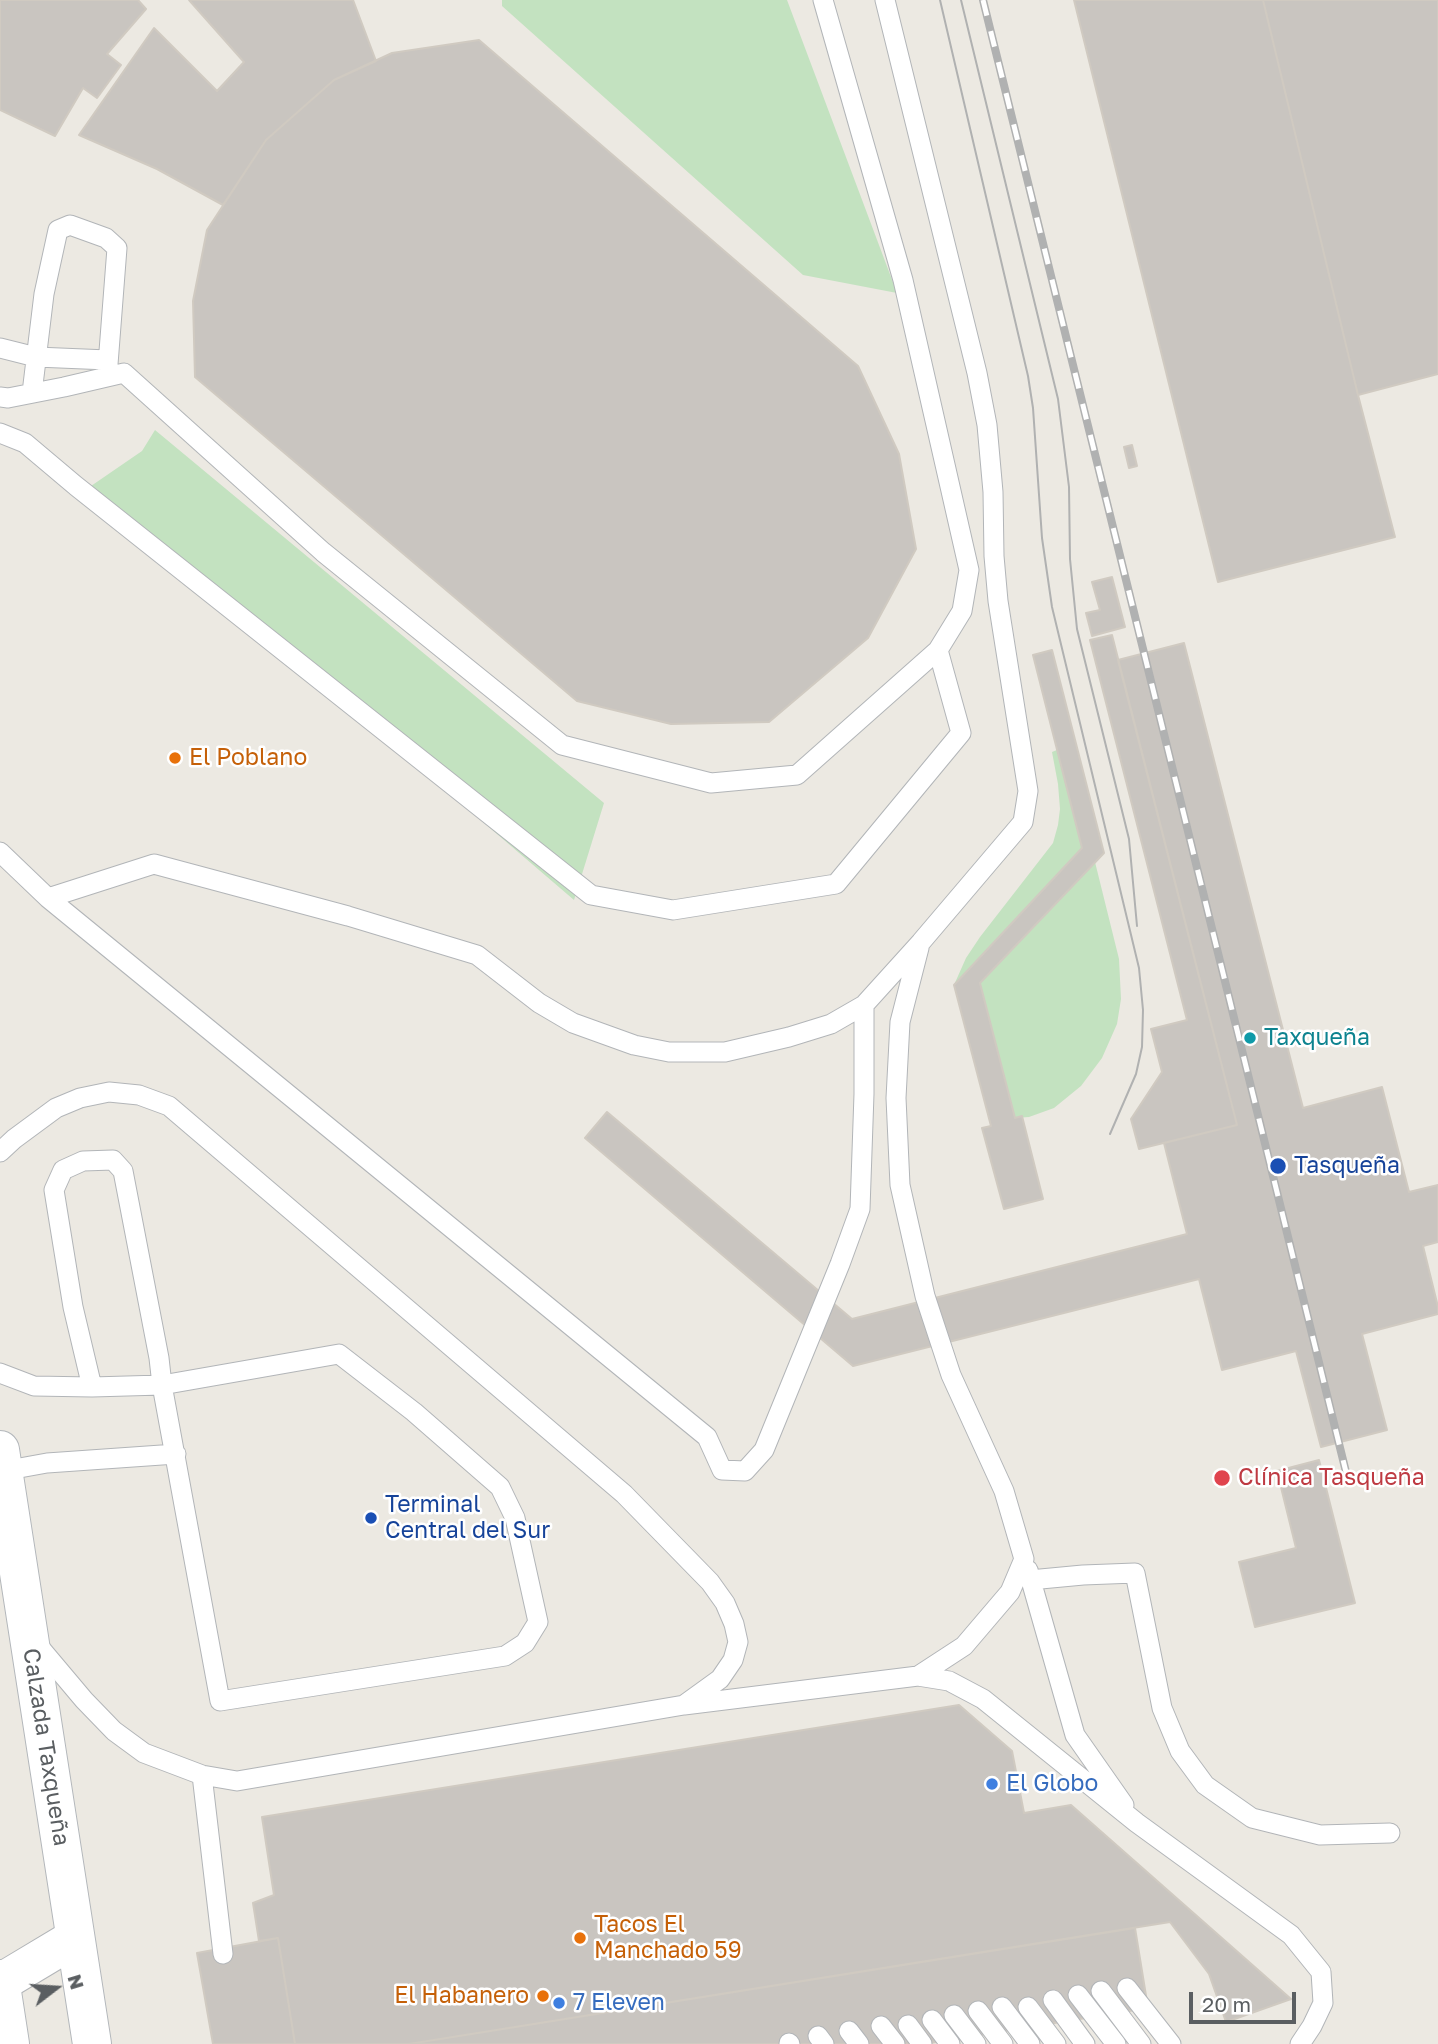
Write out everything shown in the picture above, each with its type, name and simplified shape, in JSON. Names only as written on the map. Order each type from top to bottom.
[{"type":"main road","name":"Calzada Taxqueña","points":[[2,1461],[92,2044]]},
{"type":"main road","points":[[10,2044],[0,1982],[75,1938]]},
{"type":"lane","points":[[0,348],[124,373],[323,552],[562,746],[711,783],[797,775],[938,650],[962,611],[969,570],[903,280],[823,0]]},
{"type":"lane","points":[[48,898],[154,864],[348,916],[477,955],[540,1003],[573,1023],[634,1045],[669,1052],[724,1052],[789,1037],[831,1024],[864,1005],[921,943],[1023,822],[1028,791],[998,601],[987,425],[977,373],[885,0]]},
{"type":"lane","points":[[32,393],[44,293],[58,230],[70,225],[106,238],[117,248],[107,368]]},
{"type":"lane","points":[[0,397],[32,393],[107,368]]},
{"type":"lane","points":[[0,433],[26,443],[76,486],[591,895],[673,911],[836,884],[961,733],[938,650]]},
{"type":"lane","points":[[0,852],[48,898],[707,1437],[722,1470],[744,1471],[764,1450],[841,1264],[860,1209],[864,1005]]},
{"type":"lane","points":[[921,943],[900,1022],[896,1098],[901,1185],[925,1296],[951,1375],[1004,1491],[1075,1735],[1136,1823]]},
{"type":"lane","points":[[0,1152],[56,1108],[80,1098],[109,1092],[139,1095],[169,1106],[624,1494],[710,1582],[725,1603],[738,1642],[733,1660],[720,1679],[684,1705]]},
{"type":"lane","points":[[0,1373],[34,1386],[92,1387],[162,1385],[339,1354],[414,1412],[500,1487],[515,1518],[538,1622],[525,1643],[505,1656],[220,1701],[162,1385],[159,1358],[123,1171],[113,1160],[83,1161],[63,1170],[54,1190],[73,1307],[92,1387]]},
{"type":"lane","points":[[2,1461],[47,1463],[176,1454]]},
{"type":"lane","points":[[918,1676],[964,1646],[1010,1592],[1024,1559]]},
{"type":"lane","points":[[1030,1580],[1135,1573],[1162,1708],[1180,1751],[1205,1785],[1252,1818],[1320,1835],[1390,1833]]},
{"type":"lane","points":[[28,1634],[114,1731],[144,1753],[202,1775],[237,1781],[684,1705],[918,1676],[949,1681],[983,1699],[1136,1823],[1291,1936],[1321,1972],[1323,2003],[1300,2044]]},
{"type":"lane","points":[[202,1775],[223,1955]]},
{"type":"lane","points":[[1128,1988],[1171,2044]]},
{"type":"lane","points":[[1101,1990],[1141,2044]]},
{"type":"lane","points":[[1078,1995],[1115,2044]]},
{"type":"lane","points":[[1053,2000],[1085,2044]]},
{"type":"lane","points":[[1002,2007],[1030,2044]]},
{"type":"lane","points":[[1028,2007],[1056,2044]]},
{"type":"lane","points":[[978,2011],[1003,2044]]},
{"type":"lane","points":[[954,2015],[976,2044]]},
{"type":"lane","points":[[932,2020],[950,2044]]},
{"type":"lane","points":[[908,2025],[922,2044]]},
{"type":"lane","points":[[881,2026],[895,2044]]},
{"type":"green space","points":[[502,0],[787,0],[897,293],[803,275],[502,6]]},
{"type":"green space","points":[[155,430],[604,803],[574,900],[91,486],[142,451]]},
{"type":"green space","points":[[1057,750],[1082,848],[954,985],[966,958],[980,937],[1053,843],[1060,809],[1052,752]]},
{"type":"green space","points":[[1095,862],[1119,959],[1121,999],[1117,1024],[1102,1058],[1081,1086],[1054,1108],[1029,1117],[1015,1118],[980,983]]},
{"type":"building","points":[[0,0],[138,0],[146,9],[107,54],[121,65],[97,98],[83,88],[55,136],[0,110]]},
{"type":"building","points":[[189,0],[353,0],[376,61],[334,80],[266,140],[223,205],[157,169],[79,135],[154,28],[217,91],[244,62]]},
{"type":"building","points":[[1074,0],[1263,0],[1395,537],[1218,582]]},
{"type":"building","points":[[1263,0],[1438,0],[1438,374],[1358,395]]},
{"type":"building","points":[[479,40],[858,366],[899,454],[916,549],[868,638],[769,722],[671,724],[577,701],[195,377],[193,301],[207,230],[266,140],[334,80],[392,53]]},
{"type":"building","points":[[1132,445],[1137,466],[1129,468],[1124,447]]},
{"type":"building","points":[[1112,577],[1125,627],[1092,636],[1086,613],[1100,610],[1092,582]]},
{"type":"building","points":[[1112,635],[1237,1125],[1139,1149],[1131,1119],[1162,1072],[1151,1029],[1187,1020],[1090,640]]},
{"type":"building","name":"Taxqueña","points":[[1184,643],[1303,1108],[1382,1087],[1409,1192],[1438,1185],[1438,1242],[1423,1246],[1438,1314],[1362,1334],[1387,1430],[1321,1447],[1296,1351],[1222,1370],[1199,1279],[853,1366],[585,1138],[607,1112],[852,1319],[1187,1234],[1164,1143],[1237,1125],[1118,660]]},
{"type":"building","points":[[1052,650],[1104,853],[980,983],[1015,1118],[1022,1116],[1043,1199],[1004,1209],[982,1128],[991,1126],[954,985],[1082,848],[1033,655]]},
{"type":"building","points":[[1319,1460],[1355,1603],[1255,1627],[1239,1562],[1296,1548],[1277,1471]]},
{"type":"building","points":[[959,1705],[1012,1751],[1024,1813],[1071,1805],[1291,1999],[1226,2022],[1209,1974],[1170,1922],[409,2044],[295,2044],[278,1938],[259,1941],[253,1903],[274,1895],[262,1817]]},
{"type":"building","points":[[1135,1928],[1148,2008],[924,2044],[409,2044]]},
{"type":"building","points":[[278,1938],[295,2044],[213,2044],[197,1953]]},
{"type":"tram line","points":[[940,0],[1028,376],[1033,408],[1042,538],[1052,607],[1139,968],[1143,1010],[1142,1047],[1136,1074],[1110,1134]]},
{"type":"tram line","points":[[961,0],[1058,399],[1069,487],[1070,559],[1077,629],[1129,839],[1137,926]]},
{"type":"railway","points":[[983,0],[1347,1476]]},
{"type":"place","name":"El Poblano","points":[[175,758]]},
{"type":"place","name":"Taxqueña","points":[[1250,1038]]},
{"type":"place","name":"Tasqueña","points":[[1278,1166]]},
{"type":"place","name":"Clínica Tasqueña","points":[[1222,1478]]},
{"type":"place","name":"Terminal Central del Sur","points":[[371,1518]]},
{"type":"place","name":"El Globo","points":[[992,1784]]},
{"type":"place","name":"Tacos El Manchado 59","points":[[580,1938]]},
{"type":"place","name":"El Habanero","points":[[543,1996]]},
{"type":"place","name":"7 Eleven","points":[[559,2003]]}]
